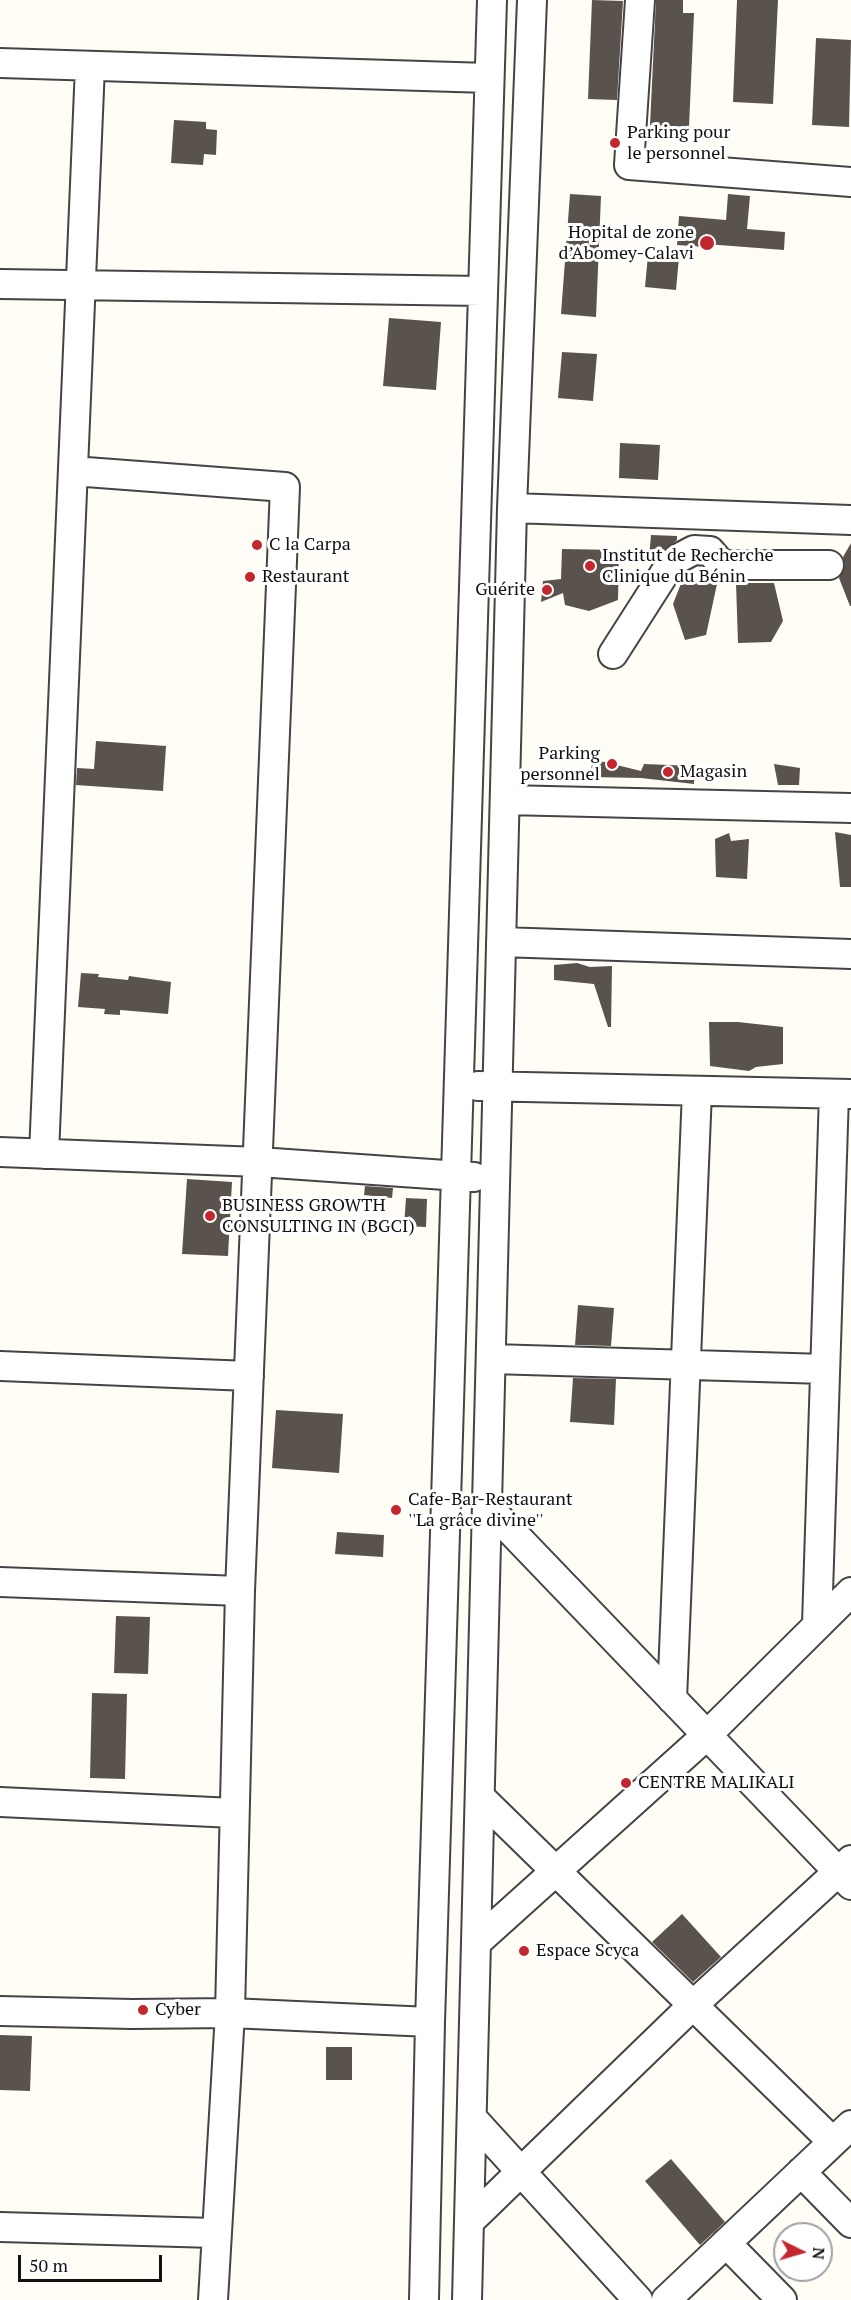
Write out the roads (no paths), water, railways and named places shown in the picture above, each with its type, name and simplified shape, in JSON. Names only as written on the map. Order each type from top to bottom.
[{"type":"street","points":[[424,2300],[455,1176],[492,0]]},
{"type":"street","points":[[467,2300],[478,1941],[512,508],[532,0]]},
{"type":"street","points":[[640,0],[629,165],[851,182]]},
{"type":"street","points":[[0,63],[488,78]]},
{"type":"street","points":[[44,1154],[90,66]]},
{"type":"street","points":[[0,284],[482,291]]},
{"type":"street","points":[[73,471],[285,487],[240,1590],[230,2013],[215,2233],[213,2300]]},
{"type":"street","points":[[512,508],[851,520]]},
{"type":"street","points":[[613,654],[666,571],[677,559],[694,550],[710,551],[722,565],[829,566]]},
{"type":"street","points":[[505,800],[851,808]]},
{"type":"street","points":[[501,942],[851,954]]},
{"type":"street","points":[[458,1086],[842,1094],[825,1369],[818,1624]]},
{"type":"street","points":[[672,1699],[687,1365],[696,1091]]},
{"type":"street","points":[[0,1152],[259,1162],[496,1179]]},
{"type":"street","points":[[492,1359],[825,1369]]},
{"type":"street","points":[[0,1366],[249,1376]]},
{"type":"street","points":[[470,2221],[693,2005],[847,1873],[707,1735],[488,1507]]},
{"type":"street","points":[[820,1556],[851,1586]]},
{"type":"street","points":[[0,1582],[240,1590]]},
{"type":"street","points":[[478,1941],[555,1869],[707,1735],[851,1592]]},
{"type":"street","points":[[481,1798],[693,2005],[842,2134],[666,2300]]},
{"type":"street","points":[[0,1802],[234,1814]]},
{"type":"street","points":[[0,2011],[132,2014],[230,2013],[430,2022]]},
{"type":"street","points":[[473,2119],[638,2300]]},
{"type":"street","points":[[801,2172],[851,2223]]},
{"type":"street","points":[[0,2227],[215,2233]]},
{"type":"street","points":[[726,2243],[782,2300]]},
{"type":"place","name":"Parking pour le personnel","points":[[615,143]]},
{"type":"place","name":"Hopital de zone d’Abomey-Calavi","points":[[707,243]]},
{"type":"place","name":"C la Carpa","points":[[257,545]]},
{"type":"place","name":"Institut de Recherche Clinique du Bénin","points":[[590,566]]},
{"type":"place","name":"Restaurant","points":[[250,577]]},
{"type":"place","name":"Guérite","points":[[547,590]]},
{"type":"place","name":"Parking personnel","points":[[612,764]]},
{"type":"place","name":"Magasin","points":[[668,772]]},
{"type":"place","name":"BUSINESS GROWTH CONSULTING IN (BGCI)","points":[[210,1216]]},
{"type":"place","name":"Cafe-Bar-Restaurant ''La grâce divine''","points":[[396,1510]]},
{"type":"place","name":"CENTRE MALIKALI","points":[[626,1783]]},
{"type":"place","name":"Espace Scyca","points":[[524,1951]]},
{"type":"place","name":"Cyber","points":[[143,2010]]}]
